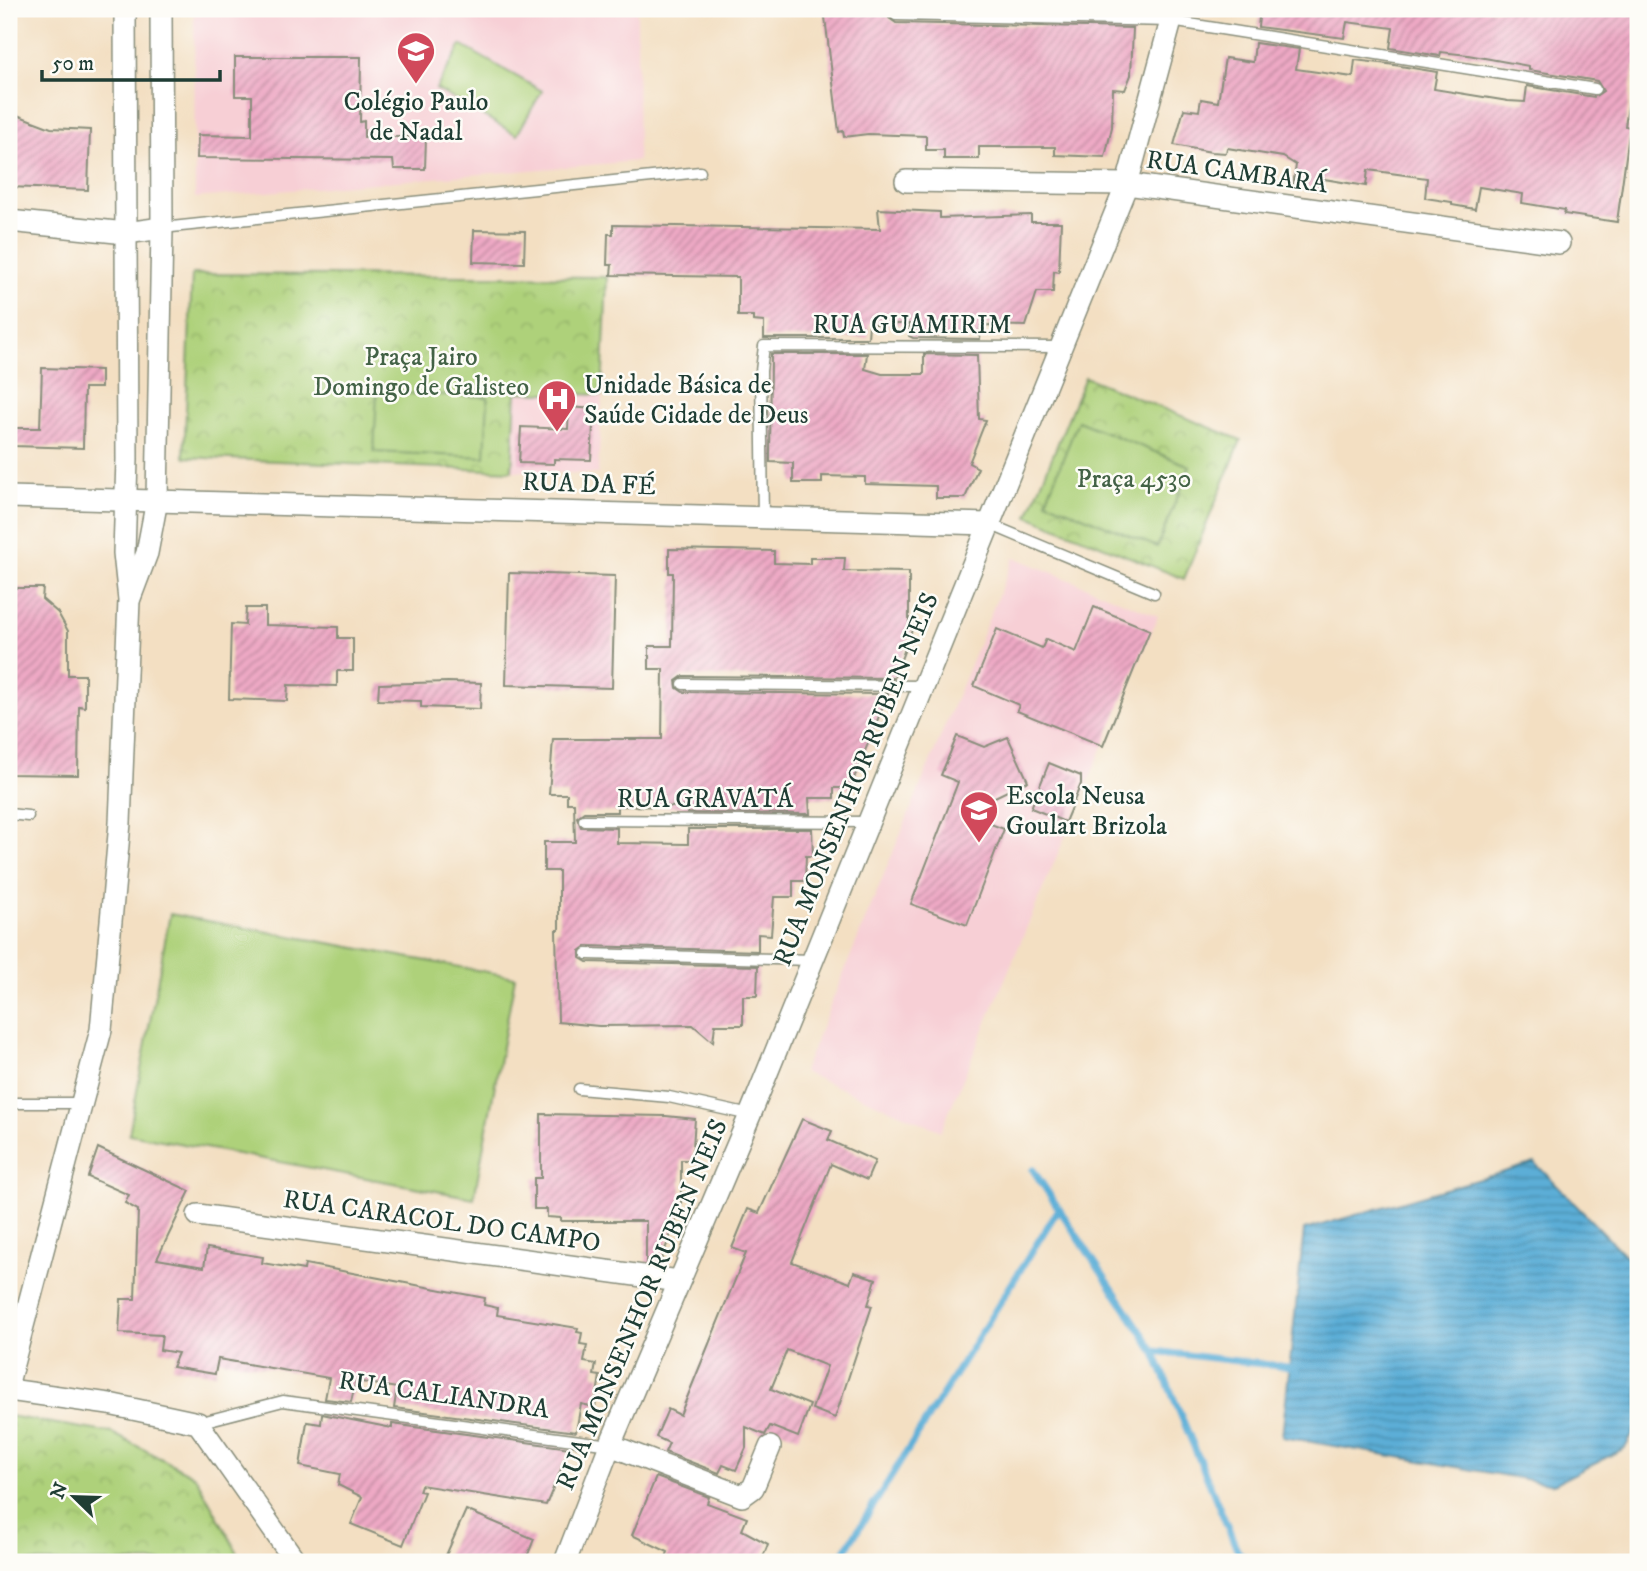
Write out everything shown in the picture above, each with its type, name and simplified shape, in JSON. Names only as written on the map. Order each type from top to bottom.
[{"type":"street","points":[[9,1379],[82,1103],[102,1016],[120,823],[129,600],[124,553],[125,9]]},
{"type":"street","points":[[129,600],[147,554],[158,500],[162,228],[161,9]]},
{"type":"street","name":"RUA MONSENHOR RUBEN NEIS","points":[[565,1562],[610,1445],[750,1115],[1127,184],[1171,15]]},
{"type":"street","name":"RUA CAMBARÁ","points":[[906,181],[1127,184],[1559,243]]},
{"type":"street","points":[[9,221],[126,233],[162,228]]},
{"type":"street","name":"RUA DA FÉ","points":[[9,497],[989,524]]},
{"type":"street","name":"RUA CARACOL DO CAMPO","points":[[198,1215],[679,1281]]},
{"type":"street","points":[[9,1390],[109,1404],[198,1423],[296,1562]]},
{"type":"street","name":"RUA CALIANDRA","points":[[610,1445],[742,1496],[753,1488],[770,1447]]},
{"type":"lane","points":[[896,15],[1171,15],[1595,89]]},
{"type":"lane","points":[[162,228],[700,172]]},
{"type":"lane","name":"RUA GUAMIRIM","points":[[763,517],[761,371],[764,346],[1060,346]]},
{"type":"lane","name":"RUA DA FÉ","points":[[989,524],[1154,593]]},
{"type":"lane","points":[[683,684],[923,686]]},
{"type":"lane","points":[[9,814],[29,816]]},
{"type":"lane","name":"RUA GRAVATÁ","points":[[584,820],[868,822]]},
{"type":"lane","points":[[587,954],[813,960]]},
{"type":"lane","points":[[579,1089],[669,1097],[750,1115]]},
{"type":"lane","points":[[9,1103],[82,1103]]},
{"type":"lane","name":"RUA CALIANDRA","points":[[198,1423],[283,1401],[610,1445]]},
{"type":"shaded area","name":"Colégio Paulo de Nadal","points":[[194,9],[637,9],[638,161],[195,198]]},
{"type":"shaded area","name":"Unidade Básica de Saúde Cidade de Deus","points":[[515,391],[602,395],[598,474],[512,471]]},
{"type":"shaded area","name":"Escola Neusa Goulart Brizola","points":[[1014,557],[1158,616],[941,1131],[803,1072]]},
{"type":"green space","points":[[461,45],[542,91],[517,135],[436,89]]},
{"type":"green space","name":"Praça Jairo Domingo de Galisteo","points":[[192,274],[607,277],[602,395],[516,392],[512,471],[184,457]]},
{"type":"green space","name":"Praça 4530","points":[[1085,377],[1241,440],[1184,579],[1028,516]]},
{"type":"green space","points":[[377,392],[488,397],[485,457],[374,452]]},
{"type":"green space","points":[[1078,421],[1190,466],[1157,547],[1046,501]]},
{"type":"green space","points":[[170,914],[515,977],[474,1198],[129,1134]]},
{"type":"green space","points":[[9,1416],[112,1433],[195,1476],[243,1562],[9,1562]]},
{"type":"water","points":[[1535,1163],[1638,1269],[1638,1425],[1625,1448],[1554,1484],[1282,1437],[1304,1230]]},
{"type":"building","points":[[824,9],[891,9],[889,18],[896,23],[1133,28],[1131,75],[1125,90],[1113,89],[1112,127],[1105,157],[1055,155],[1055,147],[979,147],[979,159],[944,159],[944,150],[926,150],[926,136],[868,134],[844,137],[843,131],[839,132]]},
{"type":"building","points":[[971,9],[1134,9],[1133,12]]},
{"type":"building","points":[[1260,9],[1561,9],[1581,12],[1581,9],[1638,9],[1635,39],[1638,39],[1638,67],[1634,66],[1625,126],[1630,127],[1617,222],[1564,214],[1565,210],[1522,203],[1523,194],[1479,187],[1475,209],[1452,205],[1452,202],[1425,198],[1427,178],[1368,170],[1366,186],[1324,179],[1322,191],[1293,186],[1296,165],[1283,157],[1227,148],[1226,153],[1211,152],[1174,145],[1184,109],[1199,111],[1201,99],[1218,102],[1225,58],[1253,62],[1255,43],[1299,49],[1296,69],[1353,77],[1355,60],[1388,64],[1437,72],[1434,89],[1508,101],[1525,102],[1527,86],[1594,97],[1603,91],[1597,81],[1529,70],[1529,66],[1468,55],[1441,52],[1440,56],[1390,48],[1393,28],[1347,22],[1344,38],[1258,27]]},
{"type":"building","points":[[235,57],[361,57],[360,122],[364,121],[364,137],[426,137],[425,169],[394,169],[393,160],[197,158],[198,135],[252,136],[252,96],[235,96]]},
{"type":"building","points":[[9,112],[51,128],[90,130],[88,190],[9,187]]},
{"type":"building","points":[[878,209],[940,212],[940,218],[1031,215],[1031,222],[1061,222],[1059,272],[1054,271],[1053,292],[1037,292],[1026,326],[981,325],[980,339],[913,338],[909,336],[909,324],[869,324],[868,338],[764,338],[764,322],[753,321],[753,316],[738,316],[738,277],[611,275],[612,265],[607,265],[608,234],[613,234],[613,225],[880,229]]},
{"type":"building","points":[[474,230],[525,231],[524,263],[473,262]]},
{"type":"building","points":[[771,354],[867,354],[865,369],[882,374],[924,374],[924,354],[977,355],[979,419],[986,420],[969,463],[978,468],[965,498],[936,498],[936,486],[865,484],[865,477],[822,476],[822,483],[793,483],[793,463],[770,462]]},
{"type":"building","points":[[42,368],[101,370],[101,388],[84,388],[83,448],[13,446],[14,428],[40,428]]},
{"type":"building","points":[[569,407],[594,409],[591,460],[554,459],[554,464],[519,463],[521,427],[568,429]]},
{"type":"building","points":[[669,549],[774,551],[774,563],[810,564],[810,558],[845,558],[844,571],[909,572],[909,622],[915,622],[894,678],[683,676],[676,681],[677,688],[683,692],[888,694],[850,788],[834,788],[834,798],[809,798],[810,814],[688,813],[688,807],[617,806],[617,812],[584,812],[577,817],[581,827],[617,828],[617,843],[688,844],[688,829],[812,829],[813,856],[806,856],[805,881],[793,881],[793,897],[774,897],[771,935],[758,934],[758,951],[587,946],[580,951],[580,958],[587,962],[758,966],[757,996],[743,996],[743,1025],[715,1025],[713,1042],[693,1025],[599,1026],[558,1022],[556,930],[559,930],[559,871],[544,871],[544,842],[575,842],[574,803],[567,803],[567,794],[549,794],[553,739],[662,739],[663,669],[649,669],[649,646],[672,646],[673,573],[669,573]]},
{"type":"building","points":[[509,573],[615,576],[612,688],[506,685]]},
{"type":"building","points":[[9,588],[43,588],[42,599],[58,613],[68,631],[68,675],[85,675],[85,707],[79,706],[78,775],[9,774]]},
{"type":"building","points":[[1094,607],[1150,630],[1103,746],[1017,711],[1019,705],[974,686],[997,629],[1042,648],[1046,639],[1076,652]]},
{"type":"building","points":[[246,608],[265,608],[265,625],[338,627],[338,638],[353,638],[353,671],[337,671],[337,686],[288,685],[287,701],[229,699],[231,624],[245,625]]},
{"type":"building","points":[[481,683],[480,709],[421,707],[421,701],[378,700],[379,684]]},
{"type":"building","points":[[957,736],[984,747],[1008,737],[1028,781],[962,813],[1004,829],[967,925],[911,904],[958,782],[941,775]]},
{"type":"building","points":[[1049,763],[1081,776],[1081,784],[1065,822],[1031,808]]},
{"type":"building","points":[[541,1114],[695,1119],[692,1160],[681,1160],[681,1208],[659,1265],[646,1263],[646,1221],[561,1221],[561,1218],[547,1217],[547,1209],[534,1209],[534,1178],[541,1178]]},
{"type":"building","points":[[802,1119],[832,1131],[828,1140],[875,1161],[867,1180],[831,1164],[792,1262],[850,1283],[854,1272],[876,1279],[868,1305],[872,1306],[835,1418],[812,1409],[827,1366],[787,1350],[771,1389],[810,1405],[798,1437],[770,1426],[765,1435],[746,1427],[746,1448],[736,1470],[723,1465],[719,1473],[665,1452],[669,1443],[656,1437],[668,1409],[680,1415],[746,1253],[732,1248],[748,1209],[759,1213]]},
{"type":"building","points":[[98,1148],[190,1191],[157,1259],[204,1267],[207,1248],[263,1257],[262,1263],[304,1270],[305,1264],[485,1298],[484,1305],[498,1308],[497,1315],[578,1328],[577,1332],[582,1333],[580,1344],[587,1345],[584,1362],[596,1364],[594,1375],[600,1376],[595,1407],[581,1404],[576,1432],[394,1408],[397,1388],[356,1381],[351,1402],[325,1399],[329,1378],[218,1359],[215,1374],[172,1367],[178,1353],[160,1350],[162,1335],[119,1333],[121,1299],[135,1299],[138,1210],[125,1203],[129,1195],[88,1177]]},
{"type":"building","points":[[322,1414],[392,1428],[392,1424],[570,1448],[546,1505],[421,1485],[419,1491],[424,1492],[403,1545],[351,1524],[362,1497],[338,1485],[340,1474],[300,1466],[307,1422],[321,1424]]},
{"type":"building","points":[[656,1477],[709,1497],[707,1503],[747,1518],[742,1530],[768,1544],[761,1562],[664,1562],[668,1552],[632,1535]]},
{"type":"building","points":[[466,1510],[534,1539],[525,1562],[443,1562]]},
{"type":"waterway","points":[[1033,1170],[1154,1351],[1238,1552],[1251,1562]]},
{"type":"waterway","points":[[838,1562],[1059,1208]]},
{"type":"waterway","points":[[1154,1351],[1296,1368]]},
{"type":"place","name":"Colégio Paulo de Nadal","points":[[416,85]]},
{"type":"place","name":"Unidade Básica de Saúde Cidade de Deus","points":[[557,433]]},
{"type":"place","name":"Escola Neusa Goulart Brizola","points":[[979,844]]}]
